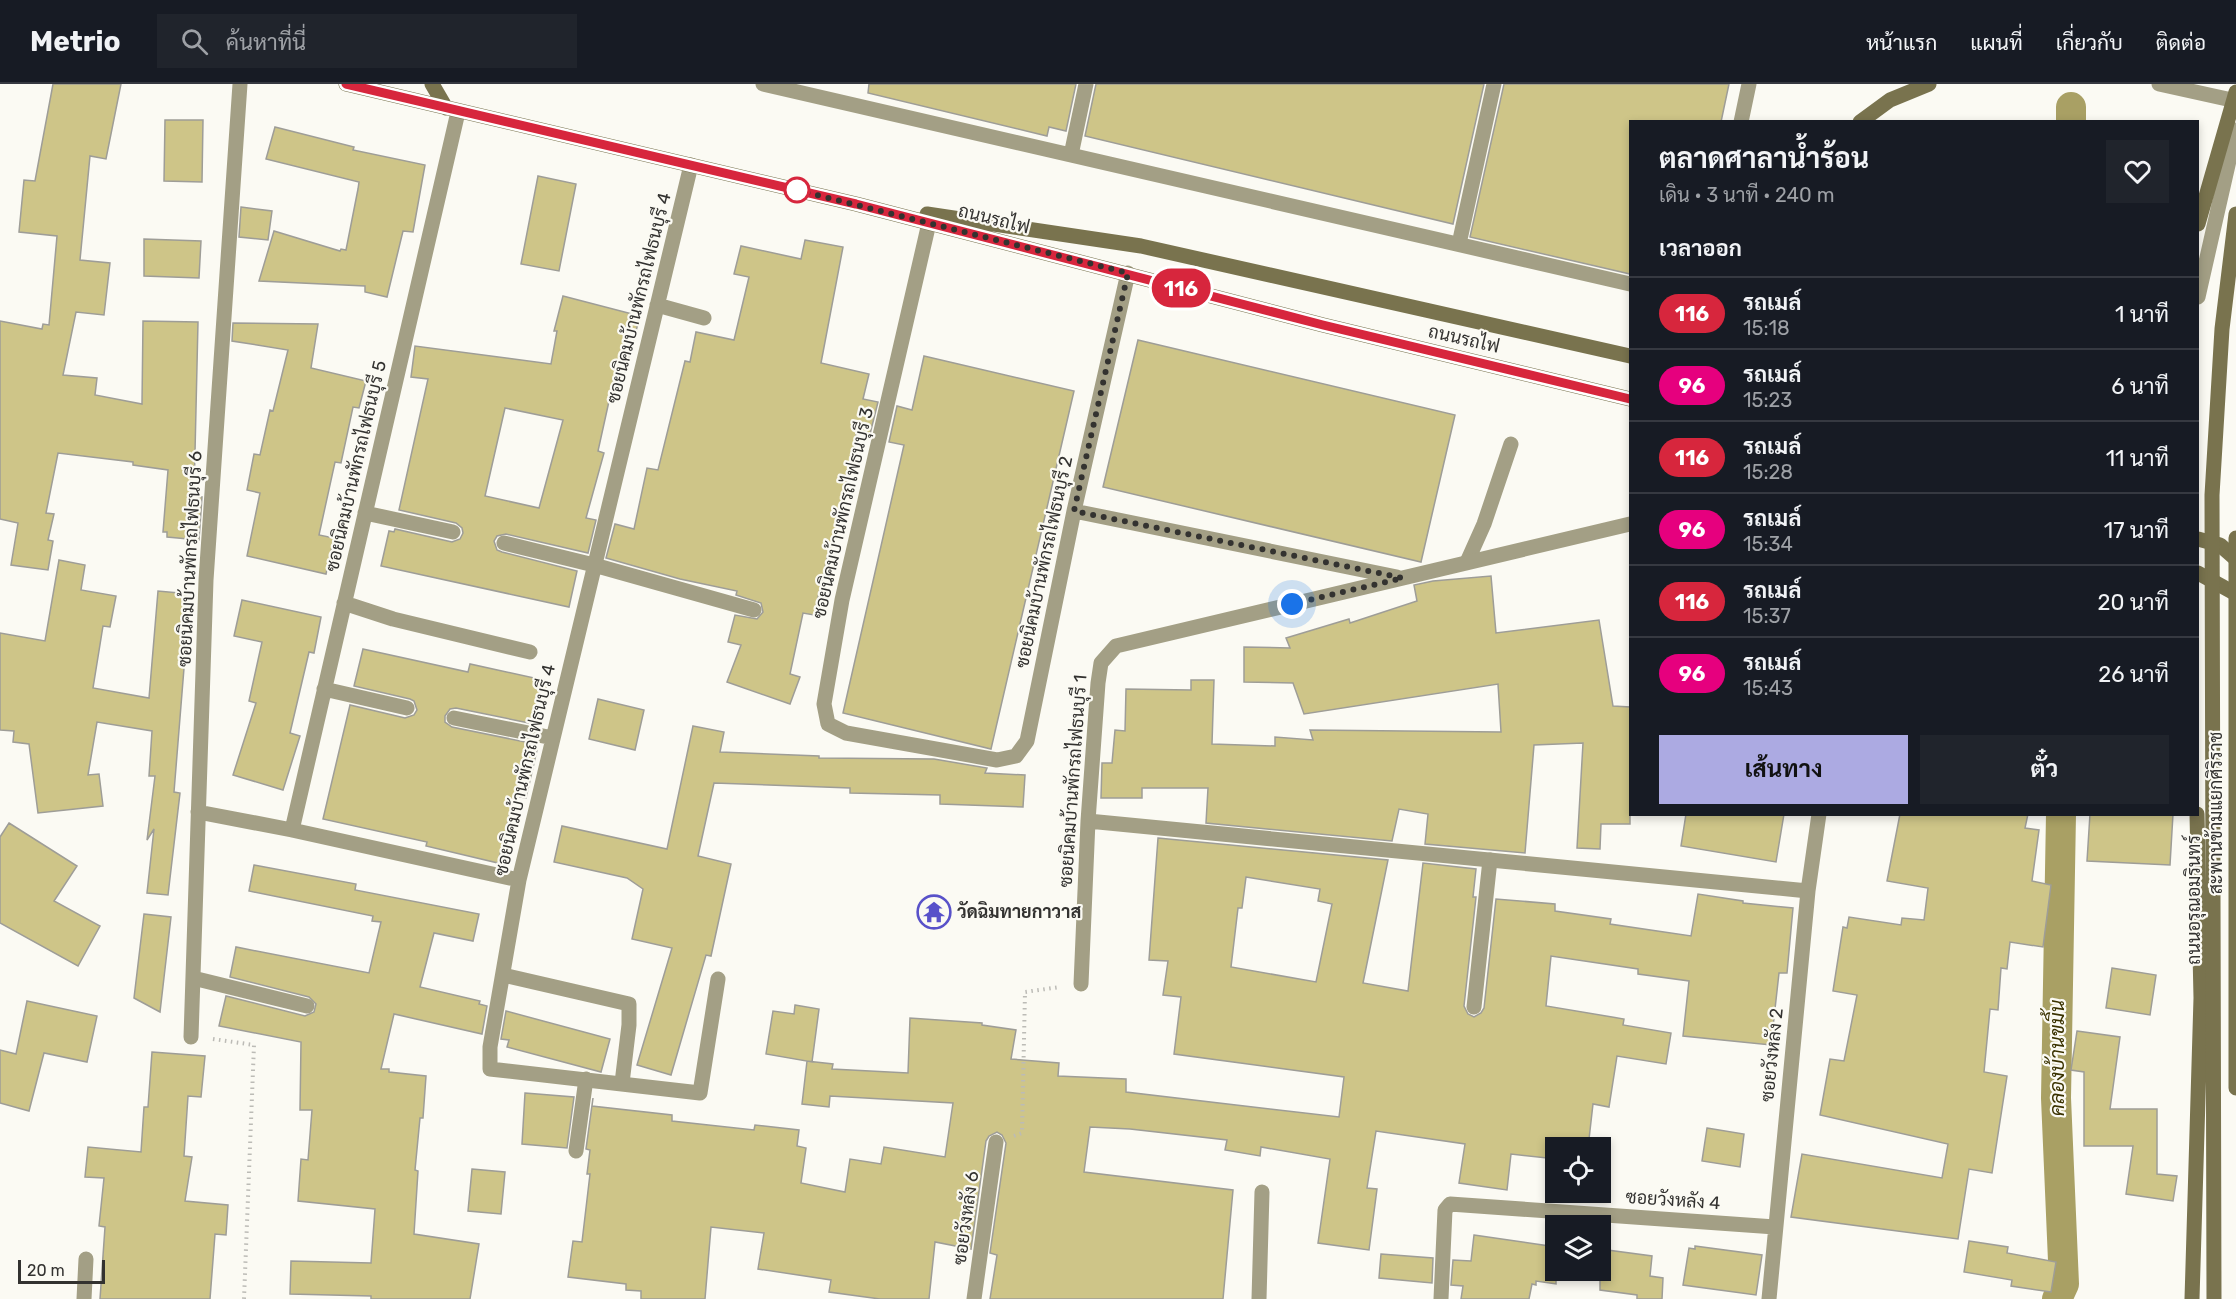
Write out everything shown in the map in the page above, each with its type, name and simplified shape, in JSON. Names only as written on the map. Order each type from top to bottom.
[{"type":"main road","name":"ถนนรถไฟ","points":[[346,84],[856,204],[1323,325],[1629,399]]},
{"type":"main road","points":[[432,84],[452,110]]},
{"type":"main road","points":[[1863,120],[1890,100],[1929,84]]},
{"type":"main road","points":[[2199,221],[2236,92]]},
{"type":"main road","points":[[856,204],[1141,246],[1629,356]]},
{"type":"main road","name":"ถนนอรุณอมรินทร์","points":[[2214,1299],[2212,495],[2222,329],[2236,214]]},
{"type":"main road","name":"สะพานข้ามแยกศิริราช","points":[[2236,538],[2236,1088]]},
{"type":"main road","points":[[2199,539],[2220,545],[2236,559]]},
{"type":"main road","points":[[2199,574],[2236,594]]},
{"type":"main road","points":[[2192,1299],[2201,998],[2197,816]]},
{"type":"street","name":"ซอยนิคมบ้านพักรถไฟธนบุรี 6","points":[[191,1037],[206,580],[240,84]]},
{"type":"street","points":[[763,84],[1629,284]]},
{"type":"street","points":[[1071,155],[1086,84]]},
{"type":"street","points":[[1459,244],[1494,84]]},
{"type":"street","points":[[1741,120],[1749,84]]},
{"type":"street","points":[[2165,85],[2236,101]]},
{"type":"street","name":"ซอยนิคมบ้านพักรถไฟธนบุรี 5","points":[[292,830],[365,513],[452,110]]},
{"type":"street","points":[[2199,293],[2236,130]]},
{"type":"street","name":"ซอยนิคมบ้านพักรถไฟธนบุรี 4","points":[[691,165],[519,880],[490,1047],[490,1069],[700,1093],[718,979]]},
{"type":"street","name":"ซอยนิคมบ้านพักรถไฟธนบุรี 3","points":[[915,745],[846,733],[828,723],[824,704],[842,600],[929,223]]},
{"type":"street","name":"ซอยนิคมบ้านพักรถไฟธนบุรี 2","points":[[915,745],[998,760],[1016,756],[1027,741],[1074,511],[1128,273]]},
{"type":"street","points":[[657,305],[704,318]]},
{"type":"street","points":[[1467,562],[1484,524],[1511,444]]},
{"type":"street","points":[[1074,511],[1403,578]]},
{"type":"street","points":[[365,513],[453,532]]},
{"type":"street","name":"ซอยนิคมบ้านพักรถไฟธนบุรี 1","points":[[1081,984],[1088,821],[1101,663],[1116,646],[1629,524]]},
{"type":"street","points":[[504,543],[594,565],[754,610]]},
{"type":"street","points":[[344,603],[393,619],[530,652]]},
{"type":"street","points":[[324,688],[407,708]]},
{"type":"street","points":[[454,718],[553,738]]},
{"type":"street","points":[[198,812],[292,830],[519,880]]},
{"type":"street","name":"ซอยวังหลัง 2","points":[[1769,1299],[1808,891],[1819,816]]},
{"type":"street","points":[[1088,821],[1808,891]]},
{"type":"street","points":[[1474,1007],[1490,860]]},
{"type":"street","points":[[503,975],[629,1004],[629,1025],[622,1083]]},
{"type":"street","points":[[193,978],[307,1006]]},
{"type":"street","points":[[576,1151],[586,1079]]},
{"type":"street","name":"ซอยวังหลัง 6","points":[[974,1299],[996,1142]]},
{"type":"street","points":[[1259,1299],[1262,1192]]},
{"type":"street","name":"ซอยวังหลัง 4","points":[[1441,1299],[1444,1210],[1449,1204],[1775,1227]]},
{"type":"street","points":[[84,1299],[86,1259]]},
{"type":"path","points":[[996,1142],[1022,1133],[1025,992],[1081,984]]},
{"type":"path","points":[[191,1037],[254,1045],[244,1299]]},
{"type":"building","points":[[53,84],[121,84],[106,159],[90,156],[80,260],[110,263],[104,315],[76,312],[63,375],[97,378],[95,395],[142,404],[143,321],[198,322],[194,496],[202,497],[199,540],[167,537],[167,532],[163,532],[168,470],[133,465],[133,462],[58,453],[46,513],[54,514],[48,540],[53,541],[48,570],[11,565],[18,523],[0,519],[0,321],[42,329],[43,324],[49,325],[57,236],[19,232],[24,180],[35,181]]},
{"type":"building","points":[[869,84],[1076,84],[1066,131],[1049,127],[1047,136],[868,93]]},
{"type":"building","points":[[1096,84],[1484,84],[1453,224],[1085,136]]},
{"type":"building","points":[[1504,84],[1729,84],[1721,120],[1629,120],[1629,274],[1470,237]]},
{"type":"building","points":[[165,120],[203,120],[202,182],[164,181]]},
{"type":"building","points":[[275,127],[354,147],[353,150],[425,165],[413,232],[403,231],[387,297],[365,292],[365,286],[259,281],[274,231],[340,251],[341,249],[346,250],[359,182],[266,159]]},
{"type":"building","points":[[538,176],[576,184],[559,271],[521,264]]},
{"type":"building","points":[[241,207],[272,211],[268,240],[239,237]]},
{"type":"building","points":[[144,239],[201,241],[199,278],[144,276]]},
{"type":"building","points":[[805,240],[843,247],[821,363],[869,374],[863,399],[878,402],[869,438],[856,435],[832,555],[828,554],[814,615],[803,613],[790,674],[800,677],[790,704],[727,682],[741,645],[728,642],[735,615],[757,619],[763,612],[761,603],[736,595],[737,591],[680,579],[606,558],[615,524],[634,529],[647,468],[658,470],[685,361],[690,362],[696,332],[734,340],[749,277],[734,274],[741,246],[801,259]]},
{"type":"building","points":[[563,296],[640,316],[624,376],[615,374],[598,451],[604,453],[586,518],[596,520],[588,553],[506,534],[497,536],[494,541],[497,550],[502,552],[577,571],[569,607],[381,566],[389,531],[394,532],[395,529],[452,542],[460,539],[463,533],[462,528],[456,523],[399,510],[428,379],[411,377],[415,346],[551,364],[557,331],[554,331]],"holes":[[[505,408],[563,420],[539,508],[485,496]]]},
{"type":"building","points":[[233,323],[318,324],[311,368],[366,381],[359,408],[353,407],[341,463],[335,462],[319,535],[334,538],[326,574],[247,556],[260,493],[247,490],[254,454],[260,455],[270,410],[273,411],[288,350],[232,341]]},
{"type":"building","points":[[1138,340],[1455,415],[1421,562],[1103,487]]},
{"type":"building","points":[[924,356],[1074,391],[991,749],[843,713],[904,445],[889,442],[897,406],[912,410]]},
{"type":"building","points":[[59,560],[85,565],[81,590],[116,596],[110,627],[103,626],[93,688],[149,698],[158,591],[190,594],[174,792],[180,793],[168,895],[147,893],[154,829],[147,840],[155,776],[149,776],[152,731],[97,722],[88,775],[99,774],[103,806],[38,813],[29,744],[13,742],[14,731],[0,730],[0,633],[45,641]]},
{"type":"building","points":[[1491,576],[1496,633],[1599,620],[1613,706],[1629,707],[1630,816],[1630,824],[1601,824],[1600,849],[1577,848],[1583,743],[1534,745],[1525,853],[1425,844],[1428,814],[1399,809],[1392,841],[1206,823],[1208,788],[1142,788],[1142,798],[1101,798],[1102,763],[1112,763],[1115,730],[1125,731],[1126,689],[1191,690],[1191,680],[1214,680],[1212,744],[1275,746],[1275,737],[1313,740],[1310,730],[1501,732],[1498,684],[1304,714],[1293,683],[1244,682],[1244,647],[1290,648],[1286,638],[1349,619],[1350,623],[1417,601],[1414,585]]},
{"type":"building","points":[[242,600],[321,617],[314,653],[309,652],[290,733],[300,736],[283,790],[233,775],[256,703],[249,701],[262,642],[234,636]]},
{"type":"building","points":[[363,649],[468,672],[470,664],[548,681],[539,725],[456,708],[450,709],[445,716],[445,722],[452,727],[535,744],[534,749],[537,750],[526,798],[514,796],[498,863],[426,846],[427,842],[323,819],[350,705],[405,718],[414,715],[417,710],[414,701],[410,699],[354,686]]},
{"type":"building","points":[[598,699],[644,710],[635,750],[589,739]]},
{"type":"building","points":[[693,726],[724,732],[720,752],[819,756],[819,758],[934,759],[987,768],[985,773],[1025,775],[1023,807],[940,804],[940,795],[850,793],[850,788],[714,783],[698,856],[731,864],[711,956],[706,955],[671,1075],[637,1065],[672,948],[632,939],[643,889],[627,878],[554,862],[562,826],[667,849]]},
{"type":"building","points":[[1686,816],[1784,816],[1776,862],[1681,846]]},
{"type":"building","points":[[1900,816],[2028,816],[2025,828],[2039,830],[2032,881],[2051,885],[2043,947],[2010,942],[2007,969],[2001,968],[1998,1010],[1990,1009],[1984,1072],[2007,1076],[1992,1173],[1969,1169],[1958,1239],[1791,1217],[1802,1154],[1942,1178],[1948,1144],[1820,1115],[1830,1059],[1844,1061],[1857,995],[1833,991],[1843,927],[1847,928],[1849,917],[1901,925],[1902,918],[1924,920],[1928,888],[1887,881]]},
{"type":"building","points":[[2090,816],[2173,816],[2170,865],[2087,861]]},
{"type":"building","points":[[9,823],[77,866],[54,901],[100,926],[78,966],[0,923],[0,837]]},
{"type":"building","points":[[1158,838],[1388,860],[1363,983],[1408,991],[1423,863],[1476,869],[1473,897],[1476,897],[1464,1006],[1468,1014],[1474,1017],[1484,1008],[1496,899],[1555,904],[1555,911],[1611,919],[1610,924],[1691,936],[1698,894],[1743,901],[1743,903],[1793,908],[1787,973],[1779,973],[1771,1045],[1683,1036],[1689,981],[1638,974],[1638,969],[1551,956],[1546,1006],[1624,1019],[1623,1025],[1671,1033],[1666,1064],[1617,1056],[1609,1107],[1593,1104],[1589,1137],[1545,1137],[1545,1158],[1511,1154],[1507,1190],[1459,1183],[1465,1144],[1376,1131],[1367,1188],[1377,1189],[1369,1250],[1318,1243],[1330,1159],[1261,1147],[1260,1156],[1225,1150],[1227,1140],[1090,1127],[1084,1172],[1233,1190],[1223,1299],[990,1299],[997,1255],[990,1253],[1006,1143],[1002,1135],[997,1132],[989,1136],[986,1141],[971,1249],[935,1242],[929,1299],[880,1299],[829,1292],[831,1280],[758,1269],[764,1233],[711,1227],[705,1299],[641,1299],[641,1291],[626,1290],[626,1284],[568,1277],[573,1241],[582,1242],[590,1174],[587,1174],[590,1150],[586,1149],[593,1098],[592,1106],[672,1115],[672,1121],[754,1130],[755,1125],[799,1130],[797,1146],[806,1148],[801,1183],[845,1192],[850,1159],[881,1164],[884,1147],[945,1157],[953,1103],[830,1096],[829,1107],[802,1104],[807,1061],[833,1064],[832,1069],[908,1073],[910,1018],[982,1023],[982,1025],[1016,1030],[1011,1059],[1059,1063],[1058,1076],[1126,1079],[1126,1092],[1339,1117],[1344,1077],[1174,1054],[1181,997],[1163,995],[1168,961],[1149,960]],"holes":[[[1246,877],[1320,889],[1318,901],[1332,904],[1316,982],[1231,967],[1238,908],[1242,908]]]},
{"type":"building","points":[[254,865],[356,884],[355,890],[479,914],[473,941],[434,933],[420,987],[480,1001],[479,1004],[487,1006],[482,1034],[394,1014],[381,1069],[426,1076],[423,1118],[420,1118],[415,1170],[418,1171],[414,1234],[479,1244],[470,1299],[371,1299],[371,1296],[290,1294],[291,1261],[371,1263],[375,1209],[298,1201],[301,1159],[308,1160],[312,1110],[300,1110],[301,1042],[219,1026],[226,996],[305,1016],[314,1012],[316,1004],[309,997],[230,977],[236,947],[369,973],[381,922],[372,921],[373,916],[249,891]]},
{"type":"building","points":[[144,914],[171,917],[160,1012],[134,998]]},
{"type":"building","points":[[2112,968],[2156,975],[2150,1015],[2106,1008]]},
{"type":"building","points":[[27,1001],[97,1016],[87,1062],[44,1053],[29,1111],[0,1103],[0,1050],[16,1054]]},
{"type":"building","points":[[795,1005],[819,1009],[812,1062],[766,1054],[773,1011],[794,1014]]},
{"type":"building","points":[[506,1011],[610,1039],[601,1072],[507,1047],[509,1040],[501,1039]]},
{"type":"building","points":[[2077,1031],[2120,1037],[2110,1109],[2157,1109],[2157,1174],[2177,1176],[2173,1201],[2126,1194],[2133,1146],[2084,1146],[2084,1072],[2071,1070]]},
{"type":"building","points":[[152,1052],[205,1056],[201,1097],[188,1096],[184,1156],[192,1157],[185,1201],[228,1205],[226,1235],[215,1234],[210,1299],[100,1299],[105,1227],[99,1226],[104,1178],[85,1177],[88,1147],[141,1152],[144,1107],[148,1107]]},
{"type":"building","points":[[525,1093],[574,1097],[567,1148],[522,1144]]},
{"type":"building","points":[[1707,1128],[1744,1134],[1740,1167],[1702,1161]]},
{"type":"building","points":[[472,1169],[505,1172],[501,1214],[468,1211]]},
{"type":"building","points":[[1474,1235],[1545,1245],[1545,1281],[1556,1281],[1556,1284],[1536,1281],[1536,1285],[1532,1284],[1529,1299],[1461,1299],[1463,1286],[1451,1285],[1453,1260],[1471,1261]]},
{"type":"building","points":[[1969,1241],[2008,1247],[2007,1253],[2056,1262],[2051,1292],[2011,1286],[2012,1280],[1964,1272]]},
{"type":"building","points":[[1695,1246],[1762,1255],[1756,1295],[1683,1285],[1689,1248],[1695,1249]]},
{"type":"building","points":[[1611,1250],[1652,1256],[1650,1276],[1663,1278],[1662,1299],[1637,1299],[1637,1295],[1600,1290],[1600,1281],[1611,1281]]},
{"type":"building","points":[[1381,1254],[1433,1258],[1432,1283],[1379,1278]]},
{"type":"waterway","name":"คลองบ้านขมิ้น","points":[[2071,107],[2071,120]]},
{"type":"waterway","name":"คลองบ้านขมิ้น","points":[[2057,1299],[2064,1284],[2056,1098],[2061,816]]},
{"type":"bus line","name":"116","points":[[346,84],[856,204],[1323,325],[1629,399]]},
{"type":"place","name":"วัดฉิมทายกาวาส","points":[[934,912]]},
{"type":"route","points":[[797,190],[1128,273],[1074,511],[1403,578],[1292,604]]}]
